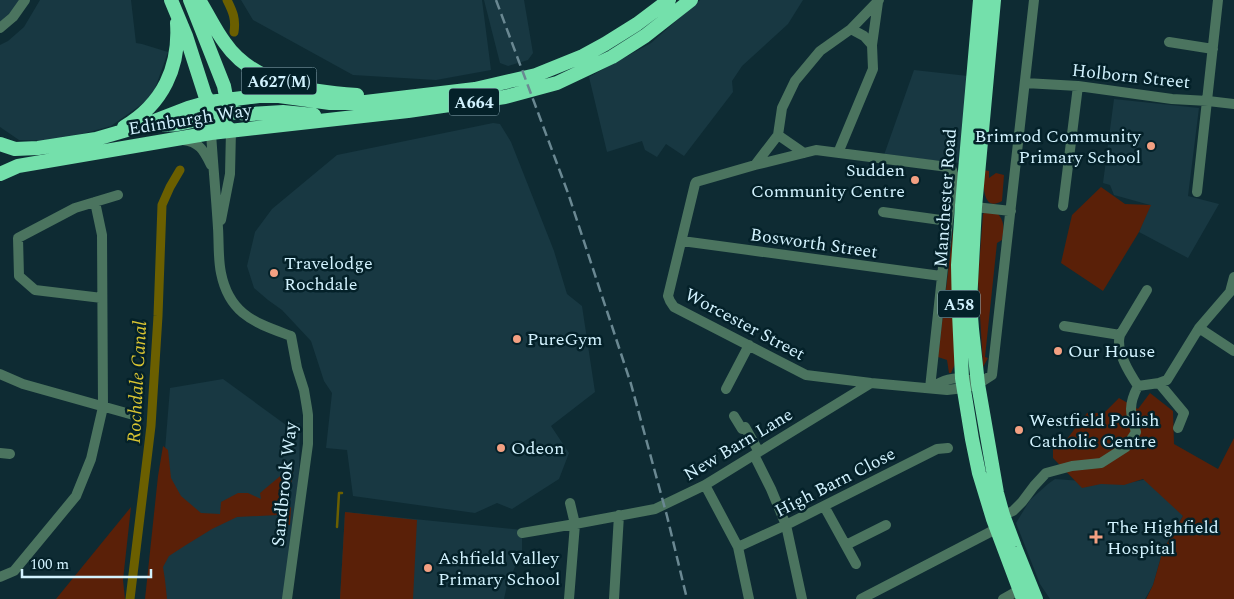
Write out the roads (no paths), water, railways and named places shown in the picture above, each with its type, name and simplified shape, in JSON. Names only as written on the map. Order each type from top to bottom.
[{"type":"highway","name":"A627(M)","points":[[190,0],[224,86],[228,106]]},
{"type":"highway","name":"A627(M)","points":[[199,0],[225,44],[235,55],[258,72],[289,84],[314,90],[395,99]]},
{"type":"highway","name":"Edinburgh Way","points":[[0,144],[15,148],[38,148],[96,139],[144,125],[209,102],[228,106],[259,96],[279,96],[330,103],[357,103],[475,89],[536,75],[583,56],[637,24],[669,0]]},
{"type":"highway","name":"Edinburgh Way","points":[[0,174],[18,166],[173,139],[210,126],[231,130],[408,112],[485,100],[557,83],[612,57],[646,36],[691,0]]},
{"type":"highway","name":"Manchester Road","points":[[980,0],[958,265],[963,383],[979,473],[1021,595]]},
{"type":"highway","name":"Manchester Road","points":[[994,0],[975,207],[970,303],[978,384],[997,493],[997,521],[1015,547],[1036,599]]},
{"type":"highway","points":[[96,139],[125,127],[137,119],[155,101],[167,82],[177,52],[178,32],[174,6]]},
{"type":"highway","points":[[174,6],[209,102],[210,126]]},
{"type":"highway","points":[[231,130],[228,106],[251,114],[283,112],[346,118]]},
{"type":"highway","name":"A664","points":[[144,125],[176,124],[203,119],[210,126]]},
{"type":"street","points":[[0,28],[13,17],[25,0]]},
{"type":"street","points":[[871,383],[946,390],[963,383],[978,384],[992,375],[1034,0]]},
{"type":"street","points":[[1198,192],[1218,0]]},
{"type":"street","points":[[755,165],[778,135],[782,108],[795,81],[820,51],[851,30],[879,1]]},
{"type":"street","points":[[838,153],[872,70],[872,45],[879,1]]},
{"type":"street","points":[[851,30],[864,36],[872,45]]},
{"type":"street","points":[[1169,42],[1213,49]]},
{"type":"street","name":"Holborn Street","points":[[1025,83],[1078,86],[1234,104]]},
{"type":"street","points":[[1063,206],[1078,86]]},
{"type":"street","name":"Sandbrook Way","points":[[210,126],[221,274],[226,289],[232,301],[243,313],[256,322],[290,336],[304,390],[308,415],[308,444],[287,599]]},
{"type":"street","points":[[218,231],[230,174],[231,130]]},
{"type":"street","points":[[778,135],[804,153]]},
{"type":"street","name":"Sandbrook Way","points":[[173,139],[189,141],[199,145],[214,171]]},
{"type":"street","points":[[682,241],[696,182],[755,165],[816,150],[948,167],[952,170],[954,177],[930,388]]},
{"type":"street","points":[[102,298],[35,290],[19,276],[18,238],[75,208],[118,195]]},
{"type":"street","points":[[0,577],[14,572],[76,496],[91,459],[103,407],[102,235],[95,202]]},
{"type":"street","points":[[975,207],[1011,211]]},
{"type":"street","points":[[883,212],[948,221]]},
{"type":"street","name":"Bosworth Street","points":[[682,241],[942,276]]},
{"type":"street","name":"Worcester Street","points":[[682,241],[668,296],[674,306],[806,375],[871,383]]},
{"type":"street","points":[[1138,386],[1159,384],[1167,380],[1199,328],[1230,292],[1234,277]]},
{"type":"street","points":[[1138,386],[1125,366],[1118,340],[1147,290]]},
{"type":"street","points":[[1064,326],[1120,335]]},
{"type":"street","points":[[1199,328],[1234,351]]},
{"type":"street","points":[[726,389],[749,345]]},
{"type":"street","points":[[0,374],[23,384],[137,416]]},
{"type":"street","name":"New Barn Lane","points":[[522,533],[655,509],[704,485],[871,383]]},
{"type":"street","points":[[1159,384],[1184,413],[1178,428]]},
{"type":"street","points":[[860,599],[977,539],[997,521],[1013,511],[1046,473],[1072,466],[1101,463],[1126,447],[1136,432],[1131,417],[1131,399],[1138,386]]},
{"type":"street","points":[[734,416],[742,430],[746,427],[786,525],[802,599]]},
{"type":"street","name":"High Barn Close","points":[[738,547],[937,449],[948,448]]},
{"type":"street","points":[[704,485],[738,547],[749,599]]},
{"type":"street","points":[[569,599],[575,524],[570,503]]},
{"type":"street","points":[[824,506],[856,564]]},
{"type":"street","points":[[614,599],[619,516]]},
{"type":"street","points":[[846,545],[886,525]]},
{"type":"street","points":[[1003,599],[1021,595]]},
{"type":"waterway","name":"Rochdale Canal","points":[[227,0],[234,16],[234,32]]},
{"type":"waterway","name":"Rochdale Canal","points":[[130,599],[151,426],[158,316],[162,205],[180,170]]},
{"type":"waterway","points":[[337,527],[339,493],[342,493]]},
{"type":"railway","points":[[496,0],[568,193],[631,384],[667,516],[687,599]]},
{"type":"place","name":"Brimrod Community Primary School","points":[[1151,146]]},
{"type":"place","name":"Sudden Community Centre","points":[[915,180]]},
{"type":"place","name":"Travelodge Rochdale","points":[[274,273]]},
{"type":"place","name":"PureGym","points":[[517,339]]},
{"type":"place","name":"Our House","points":[[1058,351]]},
{"type":"place","name":"Westfield Polish Catholic Centre","points":[[1019,430]]},
{"type":"place","name":"Odeon","points":[[501,448]]},
{"type":"place","name":"The Highfield Hospital","points":[[1096,537]]},
{"type":"place","name":"Ashfield Valley Primary School","points":[[428,568]]}]
